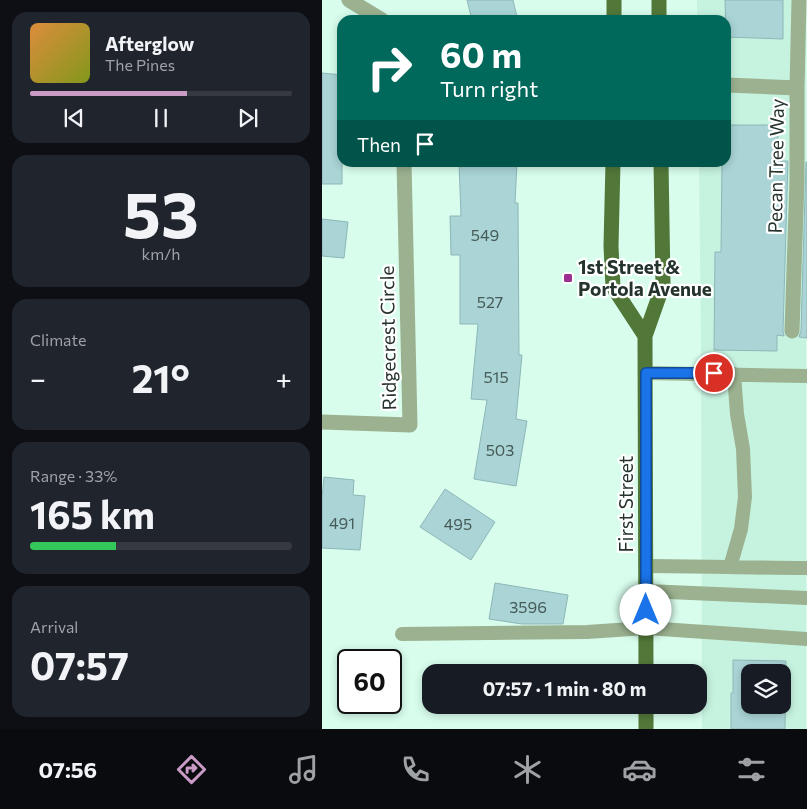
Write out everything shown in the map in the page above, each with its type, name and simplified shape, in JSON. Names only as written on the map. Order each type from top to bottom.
[{"type":"main road","points":[[614,0],[614,15]]},
{"type":"main road","points":[[659,0],[659,15]]},
{"type":"main road","points":[[613,167],[611,246],[613,287],[645,336]]},
{"type":"main road","name":"First Street","points":[[646,664],[645,336],[663,284],[661,167]]},
{"type":"main road","points":[[646,714],[646,729]]},
{"type":"street","points":[[349,0],[374,15]]},
{"type":"street","name":"Pecan Tree Way","points":[[792,332],[802,181],[797,88],[799,0]]},
{"type":"street","points":[[731,85],[797,88]]},
{"type":"street","name":"Ridgecrest Circle","points":[[322,422],[410,425],[404,167]]},
{"type":"lane","points":[[646,373],[806,376]]},
{"type":"lane","points":[[730,567],[741,529],[745,497],[743,449],[737,414],[734,374]]},
{"type":"lane","points":[[646,566],[806,568]]},
{"type":"lane","points":[[646,591],[806,598]]},
{"type":"lane","points":[[402,634],[587,632],[646,628],[806,640]]},
{"type":"shaded area","points":[[697,0],[806,0],[806,729],[702,729],[702,714],[707,714],[707,664],[702,664],[699,167],[731,167],[731,15],[697,15]]},
{"type":"building","points":[[467,0],[513,0],[517,15],[471,15]]},
{"type":"building","points":[[725,0],[783,0],[783,39],[731,37],[731,15],[725,15]]},
{"type":"building","points":[[322,73],[337,74],[337,167],[342,167],[342,184],[322,184]]},
{"type":"building","points":[[731,125],[778,125],[778,161],[788,161],[784,336],[777,335],[777,351],[714,350],[715,252],[721,252],[722,167],[731,167]]},
{"type":"building","points":[[806,162],[807,338],[799,337],[801,331]]},
{"type":"building","points":[[459,167],[517,167],[515,203],[518,203],[519,355],[522,355],[516,419],[527,421],[516,486],[474,479],[487,400],[471,399],[478,324],[460,324],[460,255],[451,255],[450,216],[461,216]]},
{"type":"building","points":[[322,219],[348,222],[344,258],[322,256]]},
{"type":"building","points":[[324,477],[354,480],[353,495],[365,496],[360,550],[322,548]]},
{"type":"building","points":[[445,489],[495,522],[471,560],[420,527]]},
{"type":"building","points":[[495,583],[568,595],[563,624],[522,624],[489,619]]},
{"type":"building","points":[[733,660],[786,661],[786,664],[741,664],[741,714],[785,714],[785,729],[731,729],[731,693],[733,693]]},
{"type":"place","name":"1st Street & Portola Avenue","points":[[568,278]]},
{"type":"route","points":[[646,610],[646,373],[714,373]]}]
